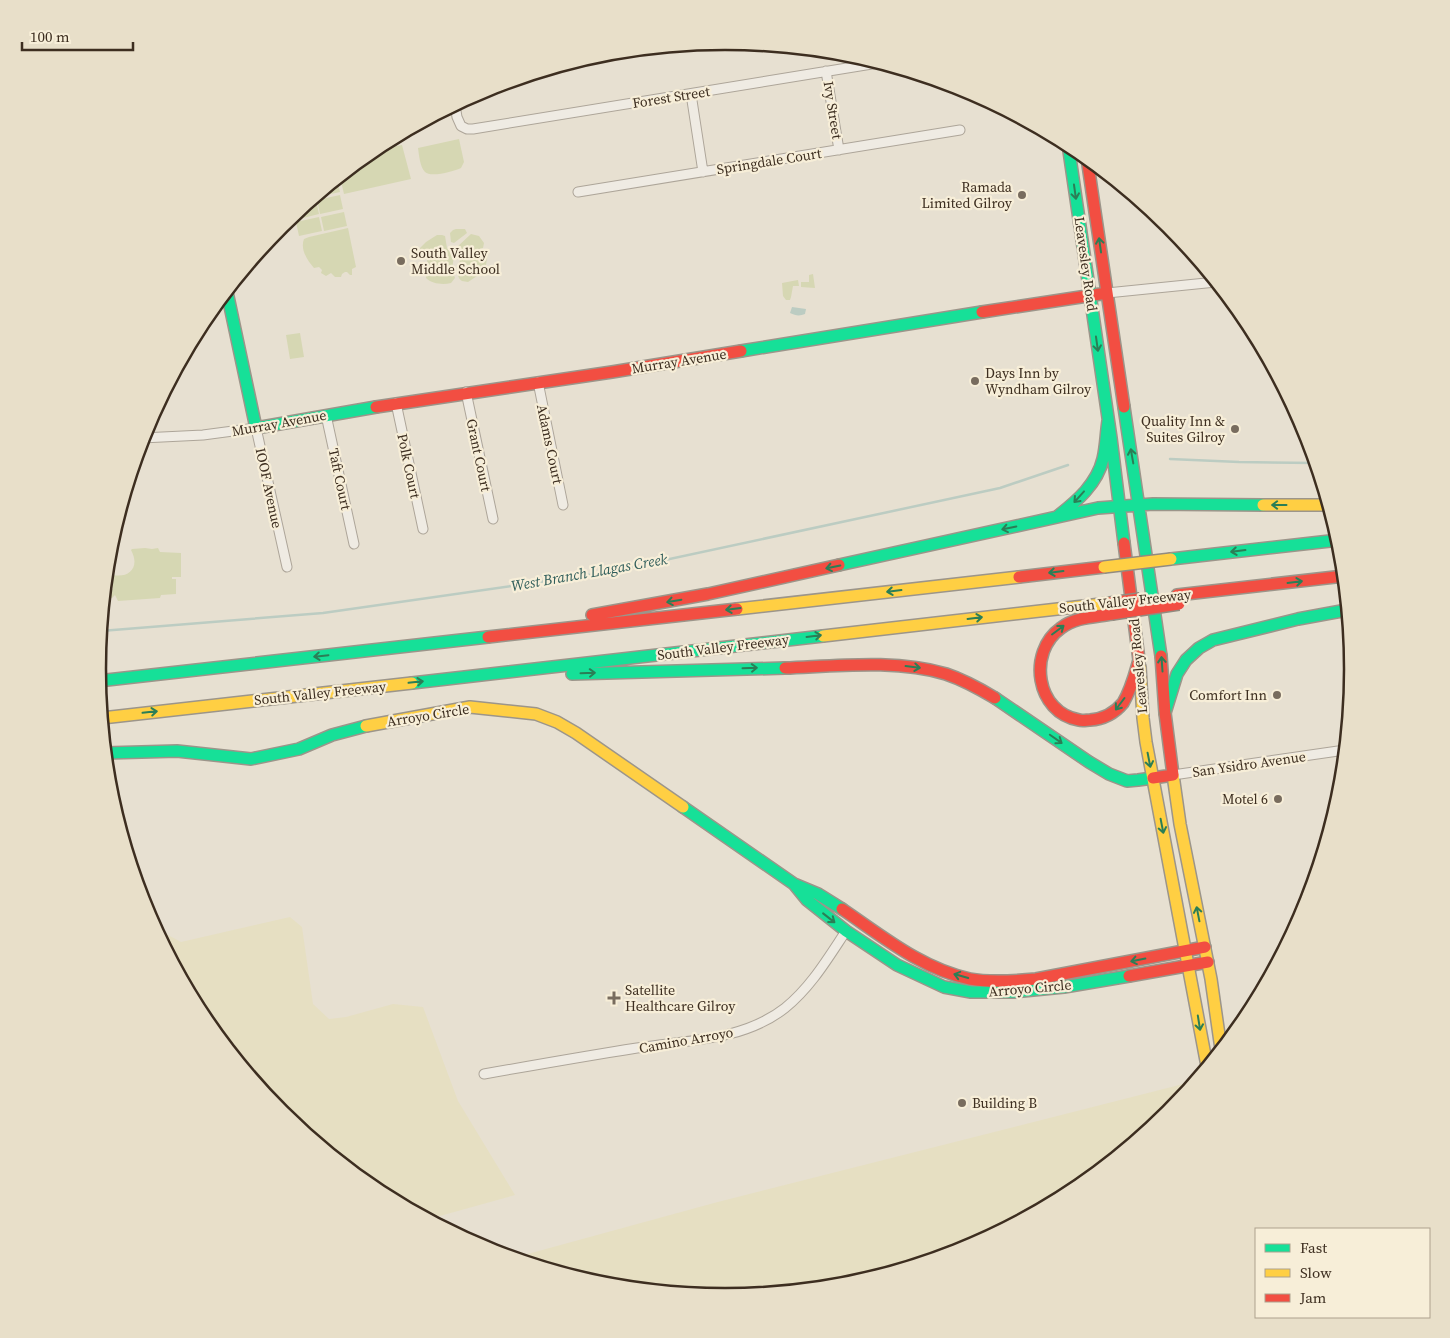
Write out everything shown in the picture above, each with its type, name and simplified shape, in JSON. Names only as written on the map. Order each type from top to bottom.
[{"type":"main road","name":"Leavesley Road","points":[[1070,154],[1108,421],[1139,660],[1144,726],[1206,1058]]},
{"type":"main road","name":"Leavesley Road","points":[[1089,168],[1158,631],[1165,713],[1180,824],[1208,962],[1220,1040]]},
{"type":"main road","name":"Murray Avenue","points":[[256,428],[396,403],[619,371],[1107,293]]},
{"type":"main road","name":"IOOF Avenue","points":[[228,300],[256,428]]},
{"type":"main road","points":[[1056,518],[1073,504],[1091,484],[1102,464],[1108,421]]},
{"type":"main road","points":[[369,650],[676,600],[1098,508],[1140,504],[1322,505]]},
{"type":"main road","points":[[106,680],[1330,541]]},
{"type":"main road","name":"South Valley Freeway","points":[[108,717],[522,670],[1111,608],[1337,577]]},
{"type":"main road","points":[[1111,608],[1060,628],[1048,640],[1041,655],[1040,677],[1051,705],[1063,715],[1076,720],[1091,720],[1108,716],[1118,708],[1129,690],[1139,660]]},
{"type":"main road","points":[[1165,713],[1177,674],[1186,660],[1199,648],[1213,640],[1298,619],[1341,611]]},
{"type":"main road","name":"San Ysidro Avenue","points":[[522,670],[557,675],[877,665],[907,666],[931,670],[968,683],[993,696],[1103,771],[1124,780],[1143,780],[1173,775]]},
{"type":"main road","name":"Arroyo Circle","points":[[111,753],[177,751],[251,759],[299,749],[332,735],[366,726],[470,707],[536,714],[557,722],[576,733],[794,884],[818,894],[918,960],[941,970],[971,979],[1011,981],[1036,979],[1205,947]]},
{"type":"main road","name":"Arroyo Circle","points":[[794,884],[807,900],[846,931],[901,968],[944,987],[971,992],[1014,992],[1064,987],[1208,962]]},
{"type":"street","name":"Forest Street","points":[[456,111],[459,123],[463,127],[473,129],[861,66]]},
{"type":"street","name":"Ivy Street","points":[[826,71],[840,150]]},
{"type":"street","points":[[691,94],[703,172]]},
{"type":"street","name":"Springdale Court","points":[[578,192],[960,130]]},
{"type":"street","name":"Murray Avenue","points":[[1107,293],[1208,283]]},
{"type":"street","name":"Adams Court","points":[[538,382],[563,505]]},
{"type":"street","name":"Grant Court","points":[[466,392],[493,519]]},
{"type":"street","name":"Polk Court","points":[[396,403],[423,529]]},
{"type":"street","name":"Taft Court","points":[[326,415],[354,544]]},
{"type":"street","name":"Murray Avenue","points":[[151,437],[211,434],[256,428]]},
{"type":"street","name":"IOOF Avenue","points":[[256,428],[287,567]]},
{"type":"street","name":"San Ysidro Avenue","points":[[1173,775],[1339,751]]},
{"type":"street","name":"Camino Arroyo","points":[[484,1074],[650,1046],[711,1038],[732,1034],[766,1021],[785,1008],[814,978],[846,931]]},
{"type":"shaded area","points":[[792,307],[806,309],[805,314],[794,315],[790,313]]},
{"type":"shaded area","points":[[290,917],[302,927],[313,1004],[329,1019],[346,1017],[393,1004],[423,1007],[458,1101],[515,1195],[437,1217],[381,1184],[348,1160],[287,1107],[234,1046],[210,1013],[166,934],[181,942]]},
{"type":"shaded area","points":[[1184,1084],[1163,1107],[1133,1134],[1069,1184],[999,1224],[962,1241],[885,1267],[806,1283],[765,1287],[685,1287],[644,1283],[604,1276],[525,1255],[714,1203]]},
{"type":"green space","points":[[459,139],[464,162],[461,168],[437,174],[428,174],[423,170],[418,148]]},
{"type":"green space","points":[[402,145],[411,179],[344,194],[342,183],[393,147]]},
{"type":"green space","points":[[339,186],[340,192],[328,195]]},
{"type":"green space","points":[[340,195],[343,209],[320,214],[318,203],[323,199]]},
{"type":"green space","points":[[317,204],[319,214],[301,219]]},
{"type":"green space","points":[[344,212],[347,226],[324,231],[321,217]]},
{"type":"green space","points":[[319,217],[322,231],[299,236],[297,222]]},
{"type":"green space","points":[[348,228],[356,267],[352,269],[352,275],[345,272],[341,277],[335,277],[331,273],[326,276],[321,273],[322,270],[319,267],[314,268],[307,258],[303,247],[304,239]]},
{"type":"green space","points":[[456,229],[465,229],[467,233],[454,243],[451,242],[450,233]]},
{"type":"green space","points":[[471,234],[479,236],[484,243],[483,248],[458,253],[457,247]]},
{"type":"green space","points":[[437,235],[445,236],[447,248],[454,256],[452,269],[455,278],[451,283],[438,284],[426,278],[428,262],[420,248]]},
{"type":"green space","points":[[482,253],[487,258],[486,265],[481,270],[469,269],[459,263],[461,258]]},
{"type":"green space","points":[[460,269],[476,273],[477,276],[468,282],[462,281],[458,276]]},
{"type":"green space","points":[[813,274],[815,288],[801,287],[801,282],[809,282],[809,275]]},
{"type":"green space","points":[[798,280],[799,286],[793,286],[790,300],[786,300],[783,296],[782,283]]},
{"type":"green space","points":[[300,333],[304,357],[290,359],[286,335]]},
{"type":"green space","points":[[158,548],[160,552],[181,553],[181,577],[172,577],[172,579],[176,579],[176,594],[161,595],[160,598],[118,601],[115,595],[110,598],[111,589],[113,589],[111,586],[113,575],[127,574],[133,567],[134,556],[132,549]]},
{"type":"waterway","name":"West Branch Llagas Creek","points":[[1170,459],[1308,463]]},
{"type":"waterway","name":"West Branch Llagas Creek","points":[[107,631],[323,613],[609,572],[1000,488],[1068,465]]},
{"type":"traffic: fast","points":[[1070,154],[1111,438],[1124,543]]},
{"type":"traffic: fast","points":[[229,299],[256,428],[376,407]]},
{"type":"traffic: fast","points":[[741,351],[982,312]]},
{"type":"traffic: fast","points":[[1124,407],[1161,656]]},
{"type":"traffic: fast","points":[[1058,516],[1079,498],[1096,476],[1104,454],[1108,421]]},
{"type":"traffic: fast","points":[[839,565],[1098,508],[1153,504],[1263,505]]},
{"type":"traffic: fast","points":[[1171,559],[1330,541]]},
{"type":"traffic: fast","points":[[1165,713],[1177,674],[1186,660],[1199,648],[1213,640],[1298,619],[1341,611]]},
{"type":"traffic: fast","points":[[412,683],[823,636]]},
{"type":"traffic: fast","points":[[106,680],[488,637]]},
{"type":"traffic: fast","points":[[572,674],[785,668]]},
{"type":"traffic: fast","points":[[995,698],[1109,774],[1127,781],[1153,778]]},
{"type":"traffic: fast","points":[[111,753],[177,751],[251,759],[299,749],[332,735],[366,726]]},
{"type":"traffic: fast","points":[[683,807],[794,884],[818,894],[842,909]]},
{"type":"traffic: fast","points":[[794,884],[807,900],[846,931],[897,965],[944,987],[971,992],[1014,992],[1064,987],[1129,976]]},
{"type":"traffic: slow","points":[[1263,505],[1322,505]]},
{"type":"traffic: slow","points":[[1104,567],[1171,559]]},
{"type":"traffic: slow","points":[[737,609],[1019,577]]},
{"type":"traffic: slow","points":[[823,636],[1110,603]]},
{"type":"traffic: slow","points":[[1140,667],[1146,742],[1206,1058]]},
{"type":"traffic: slow","points":[[108,717],[412,683]]},
{"type":"traffic: slow","points":[[366,726],[470,707],[536,714],[557,722],[576,733],[683,807]]},
{"type":"traffic: slow","points":[[1173,775],[1180,824],[1211,979],[1220,1041]]},
{"type":"traffic: jam","points":[[1089,168],[1124,407]]},
{"type":"traffic: jam","points":[[982,312],[1107,293]]},
{"type":"traffic: jam","points":[[376,407],[741,351]]},
{"type":"traffic: jam","points":[[1124,543],[1139,660]]},
{"type":"traffic: jam","points":[[592,615],[708,594],[839,565]]},
{"type":"traffic: jam","points":[[1019,577],[1104,567]]},
{"type":"traffic: jam","points":[[1177,595],[1337,577]]},
{"type":"traffic: jam","points":[[1110,603],[1140,599]]},
{"type":"traffic: jam","points":[[1112,614],[1179,604]]},
{"type":"traffic: jam","points":[[488,637],[737,609]]},
{"type":"traffic: jam","points":[[1112,614],[1085,618],[1067,624],[1050,639],[1043,652],[1040,666],[1045,694],[1053,706],[1064,715],[1082,720],[1104,717],[1112,713],[1123,703],[1131,687],[1139,660]]},
{"type":"traffic: jam","points":[[1153,778],[1173,775],[1165,713],[1161,656]]},
{"type":"traffic: jam","points":[[785,668],[845,665],[907,666],[953,676],[995,698]]},
{"type":"traffic: jam","points":[[842,909],[919,960],[952,974],[986,981],[1036,979],[1205,947]]},
{"type":"traffic: jam","points":[[1129,976],[1208,962]]},
{"type":"place","name":"Ramada Limited Gilroy","points":[[1022,195]]},
{"type":"place","name":"South Valley Middle School","points":[[401,261]]},
{"type":"place","name":"Days Inn by Wyndham Gilroy","points":[[975,381]]},
{"type":"place","name":"Quality Inn & Suites Gilroy","points":[[1235,429]]},
{"type":"place","name":"Comfort Inn","points":[[1277,695]]},
{"type":"place","name":"Motel 6","points":[[1278,799]]},
{"type":"place","name":"Satellite Healthcare Gilroy","points":[[614,998]]},
{"type":"place","name":"Building B","points":[[962,1103]]}]
